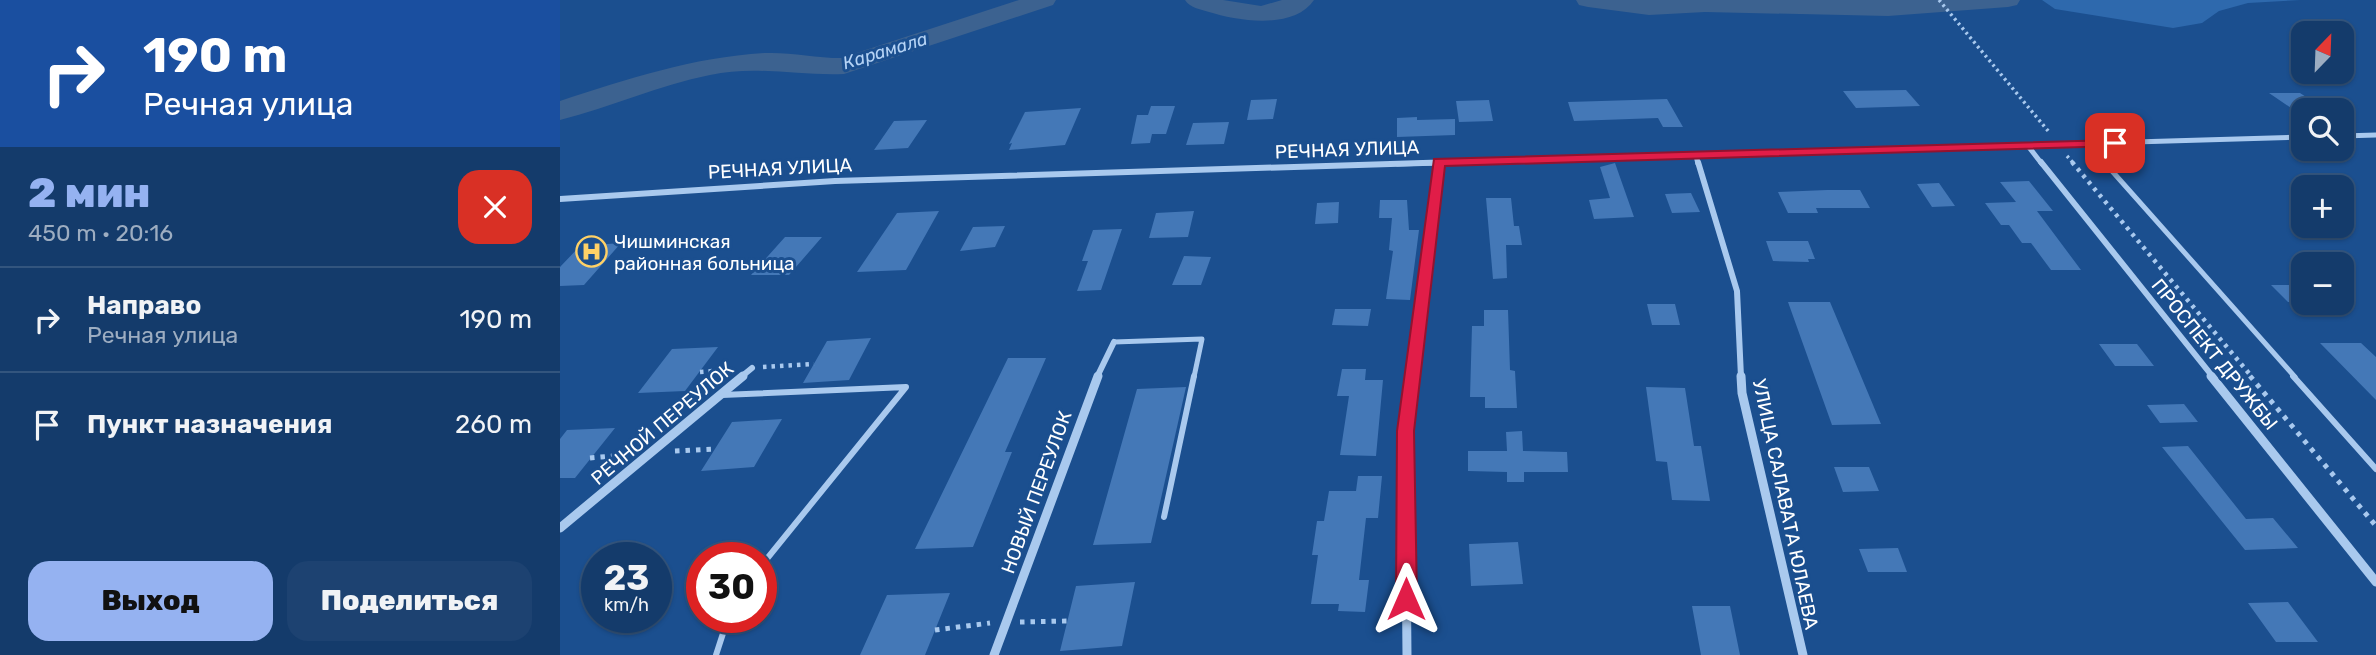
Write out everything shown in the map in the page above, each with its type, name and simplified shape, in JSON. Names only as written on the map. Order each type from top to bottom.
[{"type":"street","points":[[2354,136],[2376,135]]},
{"type":"street","name":"РЕЧНАЯ УЛИЦА","points":[[560,199],[835,181],[2291,137]]},
{"type":"street","name":"ПРОСПЕКТ ДРУЖБЫ","points":[[2028,146],[2376,582]]},
{"type":"street","name":"УЛИЦА САЛАВАТА ЮЛАЕВА","points":[[1696,156],[1737,291],[1742,393],[1803,655]]},
{"type":"street","points":[[1407,655],[1405,431],[1439,162]]},
{"type":"street","name":"НОВЫЙ ПЕРЕУЛОК","points":[[993,655],[1088,393],[1114,342]]},
{"type":"street","name":"РЕЧНОЙ ПЕРЕУЛОК","points":[[560,528],[752,368]]},
{"type":"lane","points":[[2088,144],[2376,470]]},
{"type":"lane","points":[[1114,342],[1202,339],[1164,517]]},
{"type":"lane","points":[[722,395],[906,387],[777,546]]},
{"type":"lane","points":[[716,655],[723,633]]},
{"type":"path","points":[[1939,0],[2376,526]]},
{"type":"shaded area","points":[[2042,0],[2300,0],[2248,3],[2219,11],[2202,23],[2173,28],[2055,9]]},
{"type":"building","points":[[1906,90],[1920,106],[1856,108],[1843,91]]},
{"type":"building","points":[[2269,93],[2300,93],[2308,98],[2291,98],[2291,108]]},
{"type":"building","points":[[1277,99],[1273,119],[1247,120],[1251,100]]},
{"type":"building","points":[[1667,99],[1683,127],[1663,127],[1658,118],[1574,121],[1568,102]]},
{"type":"building","points":[[1489,100],[1493,121],[1459,122],[1456,101]]},
{"type":"building","points":[[1151,106],[1175,106],[1166,134],[1152,134],[1150,143],[1131,144],[1137,115],[1148,115]]},
{"type":"building","points":[[1081,108],[1065,145],[1009,150],[1012,143],[1009,144],[1025,112]]},
{"type":"building","points":[[1417,117],[1417,120],[1455,119],[1455,135],[1397,137],[1397,118]]},
{"type":"building","points":[[927,120],[908,148],[874,150],[894,121]]},
{"type":"building","points":[[1229,122],[1224,144],[1186,145],[1193,123]]},
{"type":"building","points":[[1615,163],[1634,217],[1594,219],[1589,200],[1610,198],[1600,167]]},
{"type":"building","points":[[2029,181],[2053,211],[2037,211],[2081,270],[2051,270],[2031,243],[2022,243],[2009,225],[2001,225],[1985,203],[2016,202],[2000,182]]},
{"type":"building","points":[[1939,183],[1955,206],[1932,207],[1917,184]]},
{"type":"building","points":[[1860,190],[1870,208],[1816,208],[1818,213],[1788,213],[1778,192]]},
{"type":"building","points":[[1691,193],[1700,212],[1672,213],[1665,194]]},
{"type":"building","points":[[1486,198],[1511,198],[1514,226],[1519,226],[1522,245],[1506,245],[1507,278],[1493,279]]},
{"type":"building","points":[[1380,200],[1407,200],[1409,230],[1419,230],[1410,300],[1386,299],[1393,251],[1389,250],[1392,218],[1379,218]]},
{"type":"building","points":[[1339,202],[1338,223],[1315,224],[1317,203]]},
{"type":"building","points":[[939,211],[906,270],[857,272],[897,213]]},
{"type":"building","points":[[1194,211],[1188,237],[1149,238],[1156,213]]},
{"type":"building","points":[[1005,226],[995,247],[960,251],[973,227]]},
{"type":"building","points":[[1122,229],[1101,290],[1077,291],[1088,261],[1082,261],[1093,230]]},
{"type":"building","points":[[785,237],[822,237],[789,275],[751,275]]},
{"type":"building","points":[[1766,241],[1808,241],[1815,259],[1808,259],[1809,262],[1773,261]]},
{"type":"building","points":[[621,243],[584,285],[560,286],[560,267],[580,246]]},
{"type":"building","points":[[1184,256],[1211,257],[1201,285],[1172,285]]},
{"type":"building","points":[[2271,285],[2291,285],[2291,302]]},
{"type":"building","points":[[1788,302],[1830,302],[1881,424],[1832,425]]},
{"type":"building","points":[[1647,304],[1675,304],[1680,325],[1652,325]]},
{"type":"building","points":[[1335,309],[1371,309],[1368,326],[1332,325]]},
{"type":"building","points":[[1484,310],[1508,310],[1510,370],[1515,371],[1517,408],[1485,408],[1485,397],[1470,397],[1472,326],[1484,326]]},
{"type":"building","points":[[871,338],[849,380],[803,383],[827,341]]},
{"type":"building","points":[[2320,343],[2361,343],[2376,357],[2376,400]]},
{"type":"building","points":[[2099,344],[2137,344],[2154,366],[2115,366]]},
{"type":"building","points":[[718,347],[685,391],[638,393],[672,349]]},
{"type":"building","points":[[1008,358],[1046,358],[1005,452],[1012,452],[973,547],[915,549]]},
{"type":"building","points":[[1342,369],[1366,369],[1365,380],[1383,380],[1376,456],[1340,455],[1349,396],[1337,396]]},
{"type":"building","points":[[1186,387],[1151,543],[1093,545],[1137,389]]},
{"type":"building","points":[[1646,387],[1685,388],[1694,446],[1701,446],[1710,501],[1672,500],[1667,462],[1656,461]]},
{"type":"building","points":[[2184,404],[2198,422],[2160,423],[2147,405]]},
{"type":"building","points":[[782,419],[754,467],[701,471],[732,422]]},
{"type":"building","points":[[615,428],[575,478],[560,478],[560,439],[567,430]]},
{"type":"building","points":[[1522,431],[1523,451],[1567,452],[1568,472],[1524,472],[1524,482],[1507,482],[1507,472],[1468,471],[1468,451],[1507,451],[1506,432]]},
{"type":"building","points":[[2188,446],[2246,519],[2273,518],[2298,548],[2245,550],[2162,447]]},
{"type":"building","points":[[1834,467],[1869,467],[1879,491],[1843,492]]},
{"type":"building","points":[[1358,476],[1382,476],[1378,518],[1366,518],[1359,580],[1369,580],[1365,612],[1338,611],[1339,604],[1311,604],[1318,555],[1312,555],[1317,521],[1324,521],[1329,491],[1356,491]]},
{"type":"building","points":[[1518,542],[1523,584],[1471,586],[1469,544]]},
{"type":"building","points":[[1898,548],[1907,572],[1868,572],[1859,549]]},
{"type":"building","points":[[1135,582],[1122,646],[1060,651],[1076,586]]},
{"type":"building","points":[[950,593],[925,655],[860,655],[887,595]]},
{"type":"building","points":[[2288,602],[2318,642],[2276,642],[2248,603]]},
{"type":"building","points":[[1692,606],[1730,606],[1740,655],[1701,655]]},
{"type":"waterway","name":"Карамала","points":[[560,111],[629,88],[710,66],[770,61],[811,67],[844,66],[1044,0]]},
{"type":"waterway","name":"Карамала","points":[[1197,0],[1250,14],[1273,12],[1302,0]]},
{"type":"waterway","name":"Карамала","points":[[1588,0],[1649,7],[1705,4],[1795,8],[1859,5],[1888,8],[2008,0]]},
{"type":"place","name":"Чишминская районная больница","points":[[591,252]]},
{"type":"route","points":[[1406,599],[1405,431],[1439,162],[2115,143]]}]
